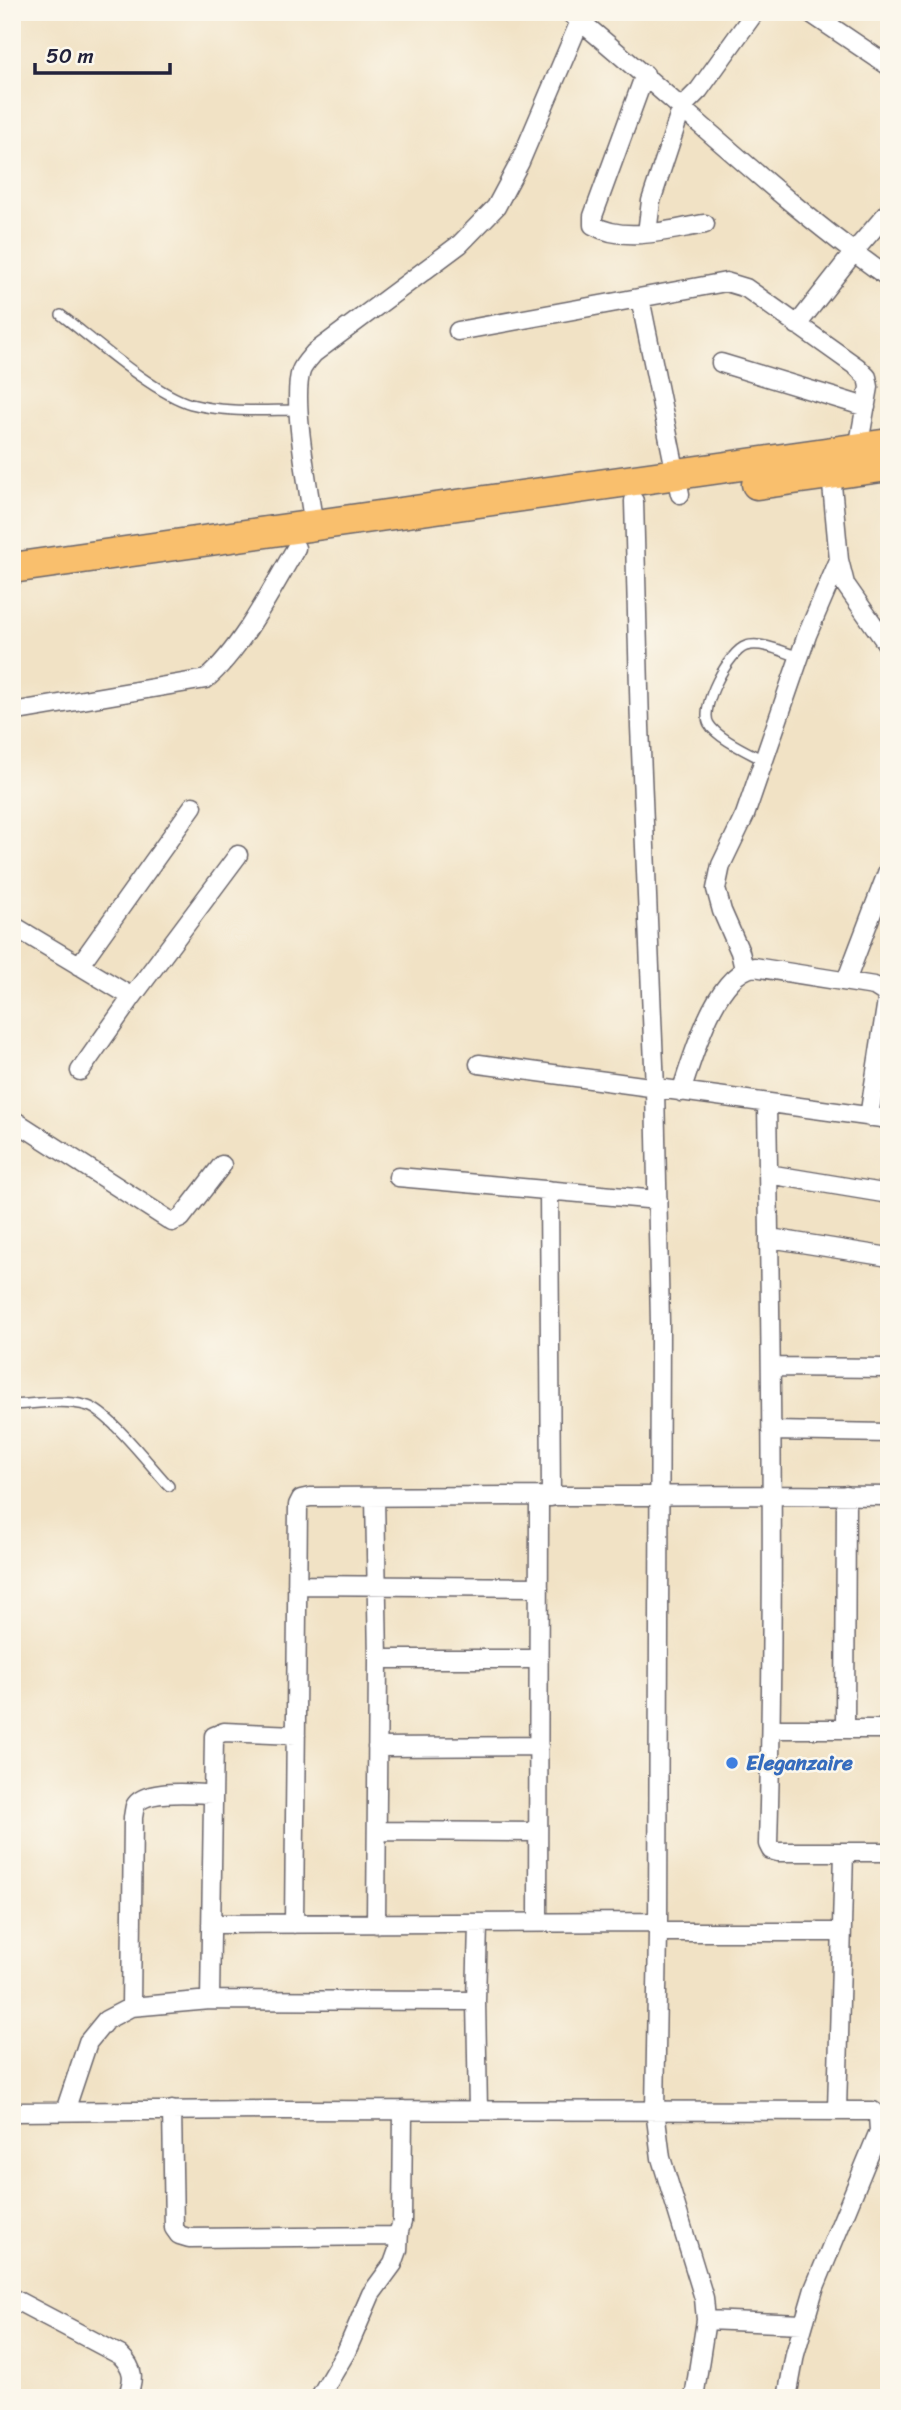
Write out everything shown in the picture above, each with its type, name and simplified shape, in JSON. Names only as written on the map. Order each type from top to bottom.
[{"type":"main road","points":[[12,588],[305,537],[677,484],[889,444]]},
{"type":"main road","points":[[12,568],[634,501],[677,484],[831,474],[889,466]]},
{"type":"street","points":[[647,233],[651,201],[686,103],[705,82],[755,12]]},
{"type":"street","points":[[809,12],[889,66]]},
{"type":"street","points":[[12,712],[188,684],[206,679],[221,667],[305,537],[298,390],[301,370],[313,353],[460,244],[496,207],[520,162],[574,16],[645,74],[686,103],[859,246],[889,278]]},
{"type":"street","points":[[645,74],[593,216],[593,225],[630,234],[705,224]]},
{"type":"street","points":[[797,325],[889,211]]},
{"type":"street","points":[[458,331],[726,282],[737,284],[857,367],[867,377],[869,387],[858,449]]},
{"type":"street","points":[[640,298],[677,484]]},
{"type":"street","points":[[721,363],[866,407]]},
{"type":"street","points":[[831,474],[838,560],[845,584],[889,648]]},
{"type":"street","points":[[634,501],[658,1200],[660,1496],[658,1927],[654,2110],[661,2158],[704,2298],[706,2320],[694,2398]]},
{"type":"street","points":[[744,969],[716,889],[721,865],[745,815],[799,657],[838,560]]},
{"type":"street","points":[[79,966],[193,806]]},
{"type":"street","points":[[80,1071],[238,855]]},
{"type":"street","points":[[846,981],[889,869]]},
{"type":"street","points":[[12,925],[132,997]]},
{"type":"street","points":[[681,1092],[708,1018],[735,975],[754,967],[846,981],[880,988],[885,993],[887,1000],[869,1117]]},
{"type":"street","points":[[479,1064],[889,1119]]},
{"type":"street","points":[[767,1104],[771,1367],[771,1729],[768,1844],[771,1850],[778,1852],[889,1852]]},
{"type":"street","points":[[12,1119],[172,1222],[181,1218],[222,1165]]},
{"type":"street","points":[[768,1174],[889,1194]]},
{"type":"street","points":[[398,1177],[658,1200]]},
{"type":"street","points":[[538,1922],[539,1587],[545,1497],[549,1190]]},
{"type":"street","points":[[770,1238],[889,1257]]},
{"type":"street","points":[[771,1367],[889,1367]]},
{"type":"street","points":[[771,1431],[889,1433]]},
{"type":"street","points":[[294,1924],[300,1499],[771,1494],[889,1496]]},
{"type":"street","points":[[845,1729],[846,1495]]},
{"type":"street","points":[[374,1497],[378,1659],[376,1924]]},
{"type":"street","points":[[297,1585],[539,1587]]},
{"type":"street","points":[[378,1659],[539,1659]]},
{"type":"street","points":[[771,1729],[889,1729]]},
{"type":"street","points":[[210,2000],[214,1737],[224,1732],[296,1735]]},
{"type":"street","points":[[377,1747],[539,1746]]},
{"type":"street","points":[[131,2007],[133,1817],[136,1805],[146,1796],[157,1794],[212,1794]]},
{"type":"street","points":[[377,1830],[538,1832]]},
{"type":"street","points":[[837,2110],[844,1852]]},
{"type":"street","points":[[211,1924],[538,1922],[840,1932]]},
{"type":"street","points":[[478,1924],[478,2110]]},
{"type":"street","points":[[65,2111],[88,2042],[106,2020],[131,2007],[210,2000],[476,2001]]},
{"type":"street","points":[[172,2110],[174,2228],[179,2235],[189,2238],[385,2237],[394,2236],[399,2231]]},
{"type":"street","points":[[319,2398],[346,2352],[371,2294],[393,2264],[398,2250],[402,2222],[403,2110]]},
{"type":"street","points":[[12,2112],[873,2111],[878,2116],[879,2131],[814,2289],[802,2324],[787,2398]]},
{"type":"street","points":[[12,2298],[120,2355],[129,2363],[132,2375],[127,2398]]},
{"type":"street","points":[[706,2320],[802,2324]]},
{"type":"lane","points":[[61,315],[161,389],[189,403],[217,408],[299,410]]},
{"type":"lane","points":[[763,760],[715,732],[707,722],[708,700],[731,658],[740,648],[749,645],[761,646],[799,657]]},
{"type":"lane","points":[[12,1405],[77,1404],[91,1407],[113,1424],[169,1486]]},
{"type":"place","name":"Eleganzaire","points":[[732,1763]]}]
